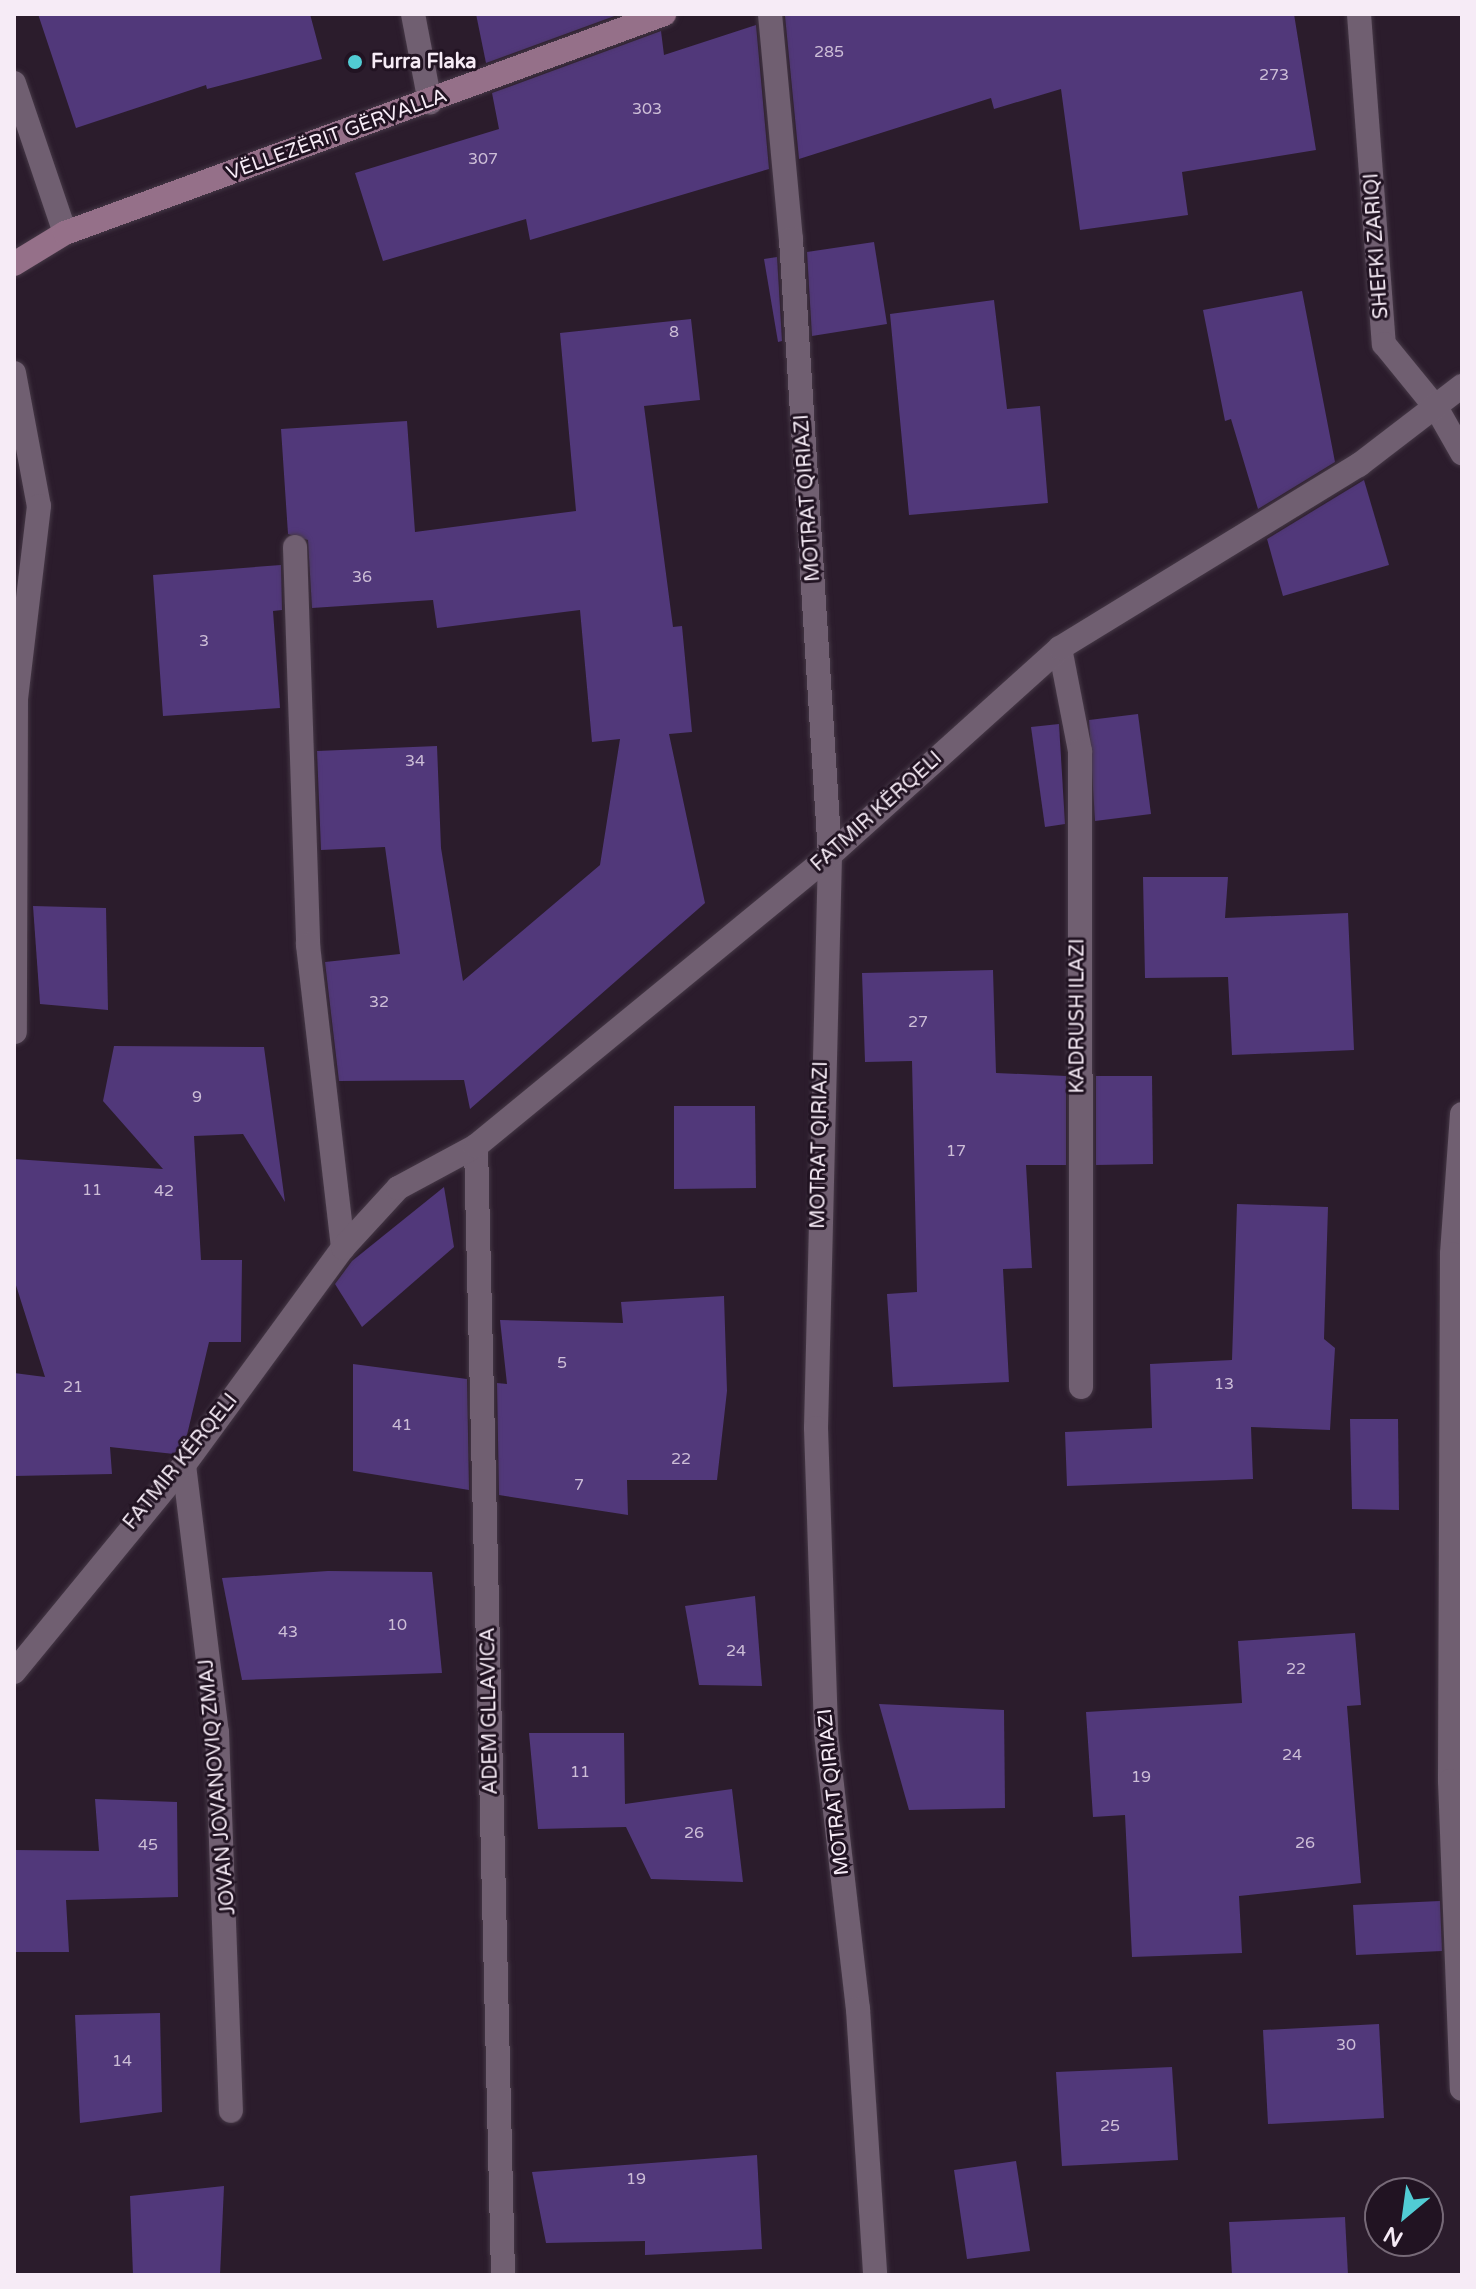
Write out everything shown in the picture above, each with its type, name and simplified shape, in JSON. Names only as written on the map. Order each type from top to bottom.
[{"type":"street","points":[[413,14],[430,102]]},
{"type":"street","name":"VËLLEZËRIT GËRVALLA","points":[[14,264],[65,233],[664,14]]},
{"type":"street","name":"MOTRAT QIRIAZI","points":[[770,14],[791,239],[830,855],[816,1428],[824,1687],[858,2009],[875,2275]]},
{"type":"street","name":"SHEFKI ZARIQI","points":[[1359,14],[1384,344],[1437,409],[1462,453]]},
{"type":"street","points":[[14,83],[65,233]]},
{"type":"street","points":[[14,373],[39,506],[16,700],[15,1032]]},
{"type":"street","name":"FATMIR KËRQELI","points":[[14,1672],[184,1465],[343,1248],[398,1188],[476,1146],[830,855],[1060,648],[1359,465],[1437,409],[1462,386]]},
{"type":"street","points":[[295,547],[308,945],[343,1248]]},
{"type":"street","name":"KADRUSH ILAZI","points":[[1060,648],[1080,751],[1081,1387]]},
{"type":"street","points":[[1462,1114],[1452,1254],[1450,1749],[1462,2089]]},
{"type":"street","name":"ADEM GLLAVICA","points":[[476,1146],[503,2275]]},
{"type":"street","name":"JOVAN JOVANOVIQ ZMAJ","points":[[184,1465],[217,1732],[231,2111]]},
{"type":"building","points":[[38,14],[310,14],[322,59],[207,89],[206,85],[76,128]]},
{"type":"building","points":[[476,14],[620,14],[486,63]]},
{"type":"building","points":[[1294,14],[1316,150],[1182,172],[1188,215],[1080,230],[1061,89],[994,109],[991,98],[799,159],[785,16]]},
{"type":"building","points":[[756,25],[769,169],[530,240],[526,219],[383,261],[355,173],[499,129],[492,93],[661,31],[664,55]]},
{"type":"building","points":[[874,242],[887,324],[812,336],[807,252]]},
{"type":"building","points":[[777,257],[782,341],[778,342],[764,259]]},
{"type":"building","points":[[1302,291],[1335,462],[1258,509],[1231,419],[1225,421],[1203,310]]},
{"type":"building","points":[[994,300],[1007,409],[1040,406],[1048,503],[909,515],[890,314]]},
{"type":"building","points":[[691,319],[700,400],[644,406],[673,627],[682,626],[692,732],[669,734],[705,903],[470,1109],[464,1080],[339,1081],[325,962],[400,954],[385,847],[321,850],[317,751],[437,746],[441,848],[463,981],[600,865],[620,739],[592,742],[580,610],[437,628],[433,600],[312,608],[308,540],[288,534],[281,429],[407,421],[415,532],[576,511],[560,333]]},
{"type":"building","points":[[1364,480],[1389,565],[1283,596],[1267,539]]},
{"type":"building","points":[[281,565],[282,610],[273,611],[280,708],[163,716],[153,575]]},
{"type":"building","points":[[1138,714],[1151,814],[1095,821],[1089,720]]},
{"type":"building","points":[[1059,724],[1065,824],[1045,827],[1031,727]]},
{"type":"building","points":[[1143,877],[1228,877],[1225,918],[1348,913],[1354,1050],[1232,1055],[1228,977],[1145,978]]},
{"type":"building","points":[[33,906],[106,908],[108,1010],[40,1004]]},
{"type":"building","points":[[993,970],[996,1073],[1066,1076],[1066,1165],[1026,1165],[1032,1268],[1003,1269],[1009,1382],[893,1387],[887,1294],[917,1292],[912,1061],[865,1062],[862,973]]},
{"type":"building","points":[[114,1046],[264,1047],[285,1202],[243,1134],[194,1136],[201,1260],[242,1260],[241,1342],[209,1342],[187,1435],[174,1454],[110,1447],[112,1474],[14,1476],[14,1373],[45,1377],[14,1279],[14,1159],[163,1169],[103,1101]]},
{"type":"building","points":[[1096,1076],[1152,1076],[1153,1164],[1096,1165]]},
{"type":"building","points":[[674,1106],[755,1106],[756,1188],[674,1189]]},
{"type":"building","points":[[444,1187],[454,1247],[362,1327],[335,1284],[352,1261]]},
{"type":"building","points":[[1237,1204],[1328,1207],[1324,1339],[1335,1348],[1330,1430],[1251,1427],[1253,1479],[1067,1486],[1065,1432],[1152,1428],[1150,1364],[1232,1360]]},
{"type":"building","points":[[724,1296],[727,1391],[717,1480],[627,1480],[628,1515],[499,1495],[497,1383],[507,1384],[500,1320],[623,1323],[621,1302]]},
{"type":"building","points":[[353,1364],[467,1379],[469,1490],[353,1471]]},
{"type":"building","points":[[1350,1419],[1398,1419],[1399,1510],[1352,1509]]},
{"type":"building","points":[[328,1571],[432,1572],[442,1673],[242,1680],[222,1578]]},
{"type":"building","points":[[755,1596],[762,1686],[699,1685],[685,1606]]},
{"type":"building","points":[[1355,1633],[1361,1705],[1347,1706],[1361,1883],[1239,1896],[1242,1953],[1132,1957],[1125,1815],[1093,1817],[1086,1712],[1242,1703],[1238,1641]]},
{"type":"building","points":[[879,1704],[1004,1710],[1005,1808],[909,1810]]},
{"type":"building","points":[[529,1733],[624,1733],[625,1804],[732,1789],[743,1882],[651,1879],[626,1827],[538,1829]]},
{"type":"building","points":[[95,1799],[177,1802],[178,1897],[66,1900],[69,1952],[14,1952],[14,1850],[99,1851]]},
{"type":"building","points":[[1440,1901],[1442,1951],[1356,1955],[1353,1905]]},
{"type":"building","points":[[160,2013],[162,2112],[80,2123],[75,2015]]},
{"type":"building","points":[[1379,2024],[1384,2118],[1268,2124],[1263,2030]]},
{"type":"building","points":[[1172,2067],[1178,2160],[1062,2166],[1056,2072]]},
{"type":"building","points":[[757,2155],[762,2249],[645,2255],[645,2241],[546,2243],[532,2172]]},
{"type":"building","points":[[1016,2161],[1030,2251],[967,2259],[954,2170]]},
{"type":"building","points":[[224,2186],[220,2275],[133,2275],[130,2196]]},
{"type":"building","points":[[1345,2217],[1348,2275],[1232,2275],[1229,2222]]},
{"type":"place","name":"Furra Flaka","points":[[355,62]]}]
